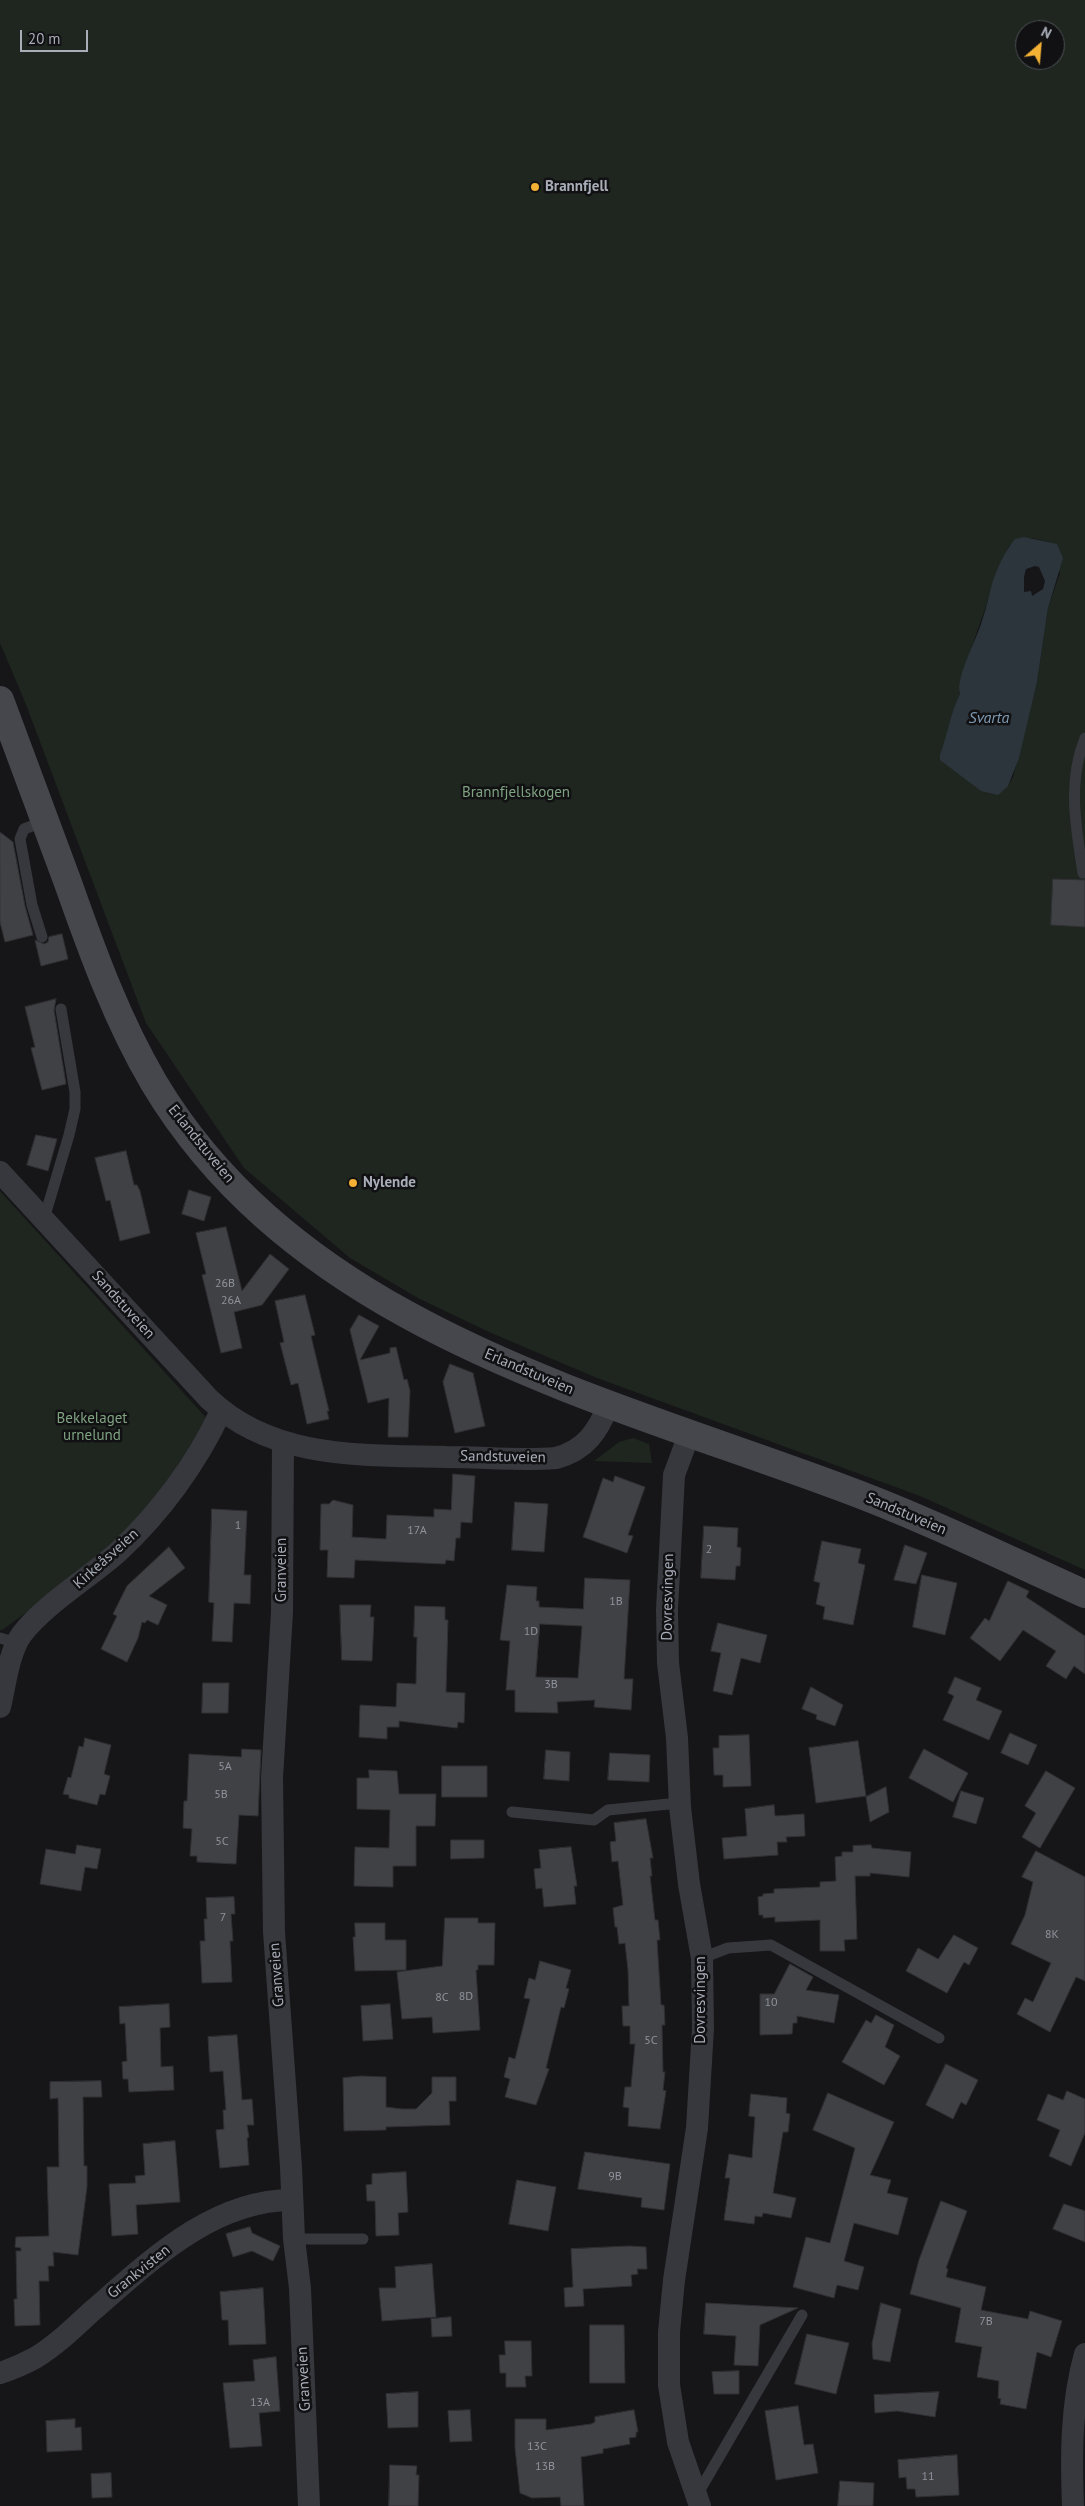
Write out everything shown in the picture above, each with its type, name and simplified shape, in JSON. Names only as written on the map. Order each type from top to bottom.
[{"type":"street","name":"Erlandstuveien","points":[[0,700],[96,961],[124,1027],[168,1105],[206,1155],[230,1181],[298,1244],[369,1293],[480,1351],[609,1404]]},
{"type":"street","name":"Sandstuveien","points":[[0,1172],[221,1411],[258,1434],[283,1443],[319,1451],[368,1455],[556,1458],[575,1452],[592,1436],[601,1424],[609,1404],[690,1432],[906,1513],[1085,1594]]},
{"type":"street","name":"Kirkeåsveien","points":[[0,1707],[9,1640],[28,1628],[118,1551],[148,1520],[179,1483],[210,1435],[221,1411]]},
{"type":"street","name":"Dovresvingen","points":[[690,1432],[674,1475],[666,1610],[670,1688],[677,1738],[679,1803],[703,1921],[703,2028],[697,2128],[674,2280],[669,2332],[670,2395],[678,2442],[698,2501]]},
{"type":"street","name":"Granveien","points":[[283,1443],[281,1496],[282,1612],[272,1778],[274,1932],[294,2239],[300,2288],[309,2506]]},
{"type":"street","name":"Grankvisten","points":[[0,2373],[36,2357],[74,2328],[130,2278],[205,2223],[228,2212],[274,2200],[292,2200]]},
{"type":"street","points":[[1073,2506],[1071,2447],[1080,2370],[1085,2354]]},
{"type":"lane","points":[[1083,873],[1073,806],[1080,751],[1085,738]]},
{"type":"lane","points":[[42,937],[32,905],[20,839],[24,829],[45,821]]},
{"type":"lane","points":[[44,1219],[75,1109],[75,1092],[61,1009]]},
{"type":"lane","points":[[512,1812],[594,1820],[608,1810],[679,1803]]},
{"type":"lane","points":[[702,1958],[728,1948],[770,1946],[939,2038]]},
{"type":"lane","points":[[294,2239],[363,2239]]},
{"type":"lane","points":[[698,2501],[802,2315]]},
{"type":"green space","name":"Brannfjellskogen","points":[[0,0],[1085,0],[1085,1570],[920,1496],[597,1378],[489,1332],[418,1298],[350,1258],[244,1168],[146,1023],[25,702],[0,643]],"holes":[[[1032,538],[1048,542],[1060,573],[1048,608],[1037,682],[1013,777],[1008,786],[981,791],[946,762],[946,745],[953,710],[960,694],[965,669],[989,597],[1009,546]]]},
{"type":"green space","name":"Bekkelaget urnelund","points":[[0,1191],[210,1422],[123,1543],[2,1630],[0,1630]]},
{"type":"green space","points":[[633,1438],[649,1444],[652,1463],[594,1461],[619,1442]]},
{"type":"water","name":"Svarta","points":[[1024,537],[1057,544],[1063,558],[1048,608],[1037,682],[1019,758],[1008,786],[998,795],[981,791],[940,760],[940,755],[960,694],[959,687],[963,669],[982,621],[994,578],[1005,554],[1015,539]],"holes":[[[1035,566],[1039,567],[1045,581],[1043,589],[1032,596],[1031,591],[1024,592],[1024,577],[1026,569]]]},
{"type":"building","points":[[0,832],[13,842],[25,906],[33,935],[5,942],[0,922]]},
{"type":"building","points":[[1053,879],[1085,880],[1085,927],[1051,925]]},
{"type":"building","points":[[62,934],[68,959],[41,966],[35,940],[44,944],[48,942],[49,937]]},
{"type":"building","points":[[56,999],[54,1010],[66,1084],[42,1090],[31,1048],[35,1047],[25,1007]]},
{"type":"building","points":[[36,1135],[57,1139],[48,1171],[27,1165]]},
{"type":"building","points":[[126,1151],[134,1185],[137,1185],[140,1191],[150,1233],[120,1241],[110,1200],[106,1201],[95,1158]]},
{"type":"building","points":[[189,1190],[211,1197],[204,1221],[182,1214]]},
{"type":"building","points":[[226,1227],[242,1291],[270,1254],[289,1269],[262,1305],[234,1312],[242,1348],[221,1353],[202,1275],[206,1274],[196,1233]]},
{"type":"building","points":[[305,1295],[315,1335],[311,1336],[329,1411],[327,1411],[329,1419],[307,1424],[298,1383],[291,1385],[280,1343],[284,1342],[275,1301]]},
{"type":"building","points":[[359,1315],[379,1326],[360,1360],[390,1353],[390,1348],[396,1347],[404,1380],[407,1379],[410,1391],[408,1437],[388,1437],[389,1398],[368,1403],[350,1330]]},
{"type":"building","points":[[450,1364],[473,1373],[485,1426],[455,1433],[443,1382]]},
{"type":"building","points":[[453,1474],[475,1476],[472,1523],[461,1522],[460,1538],[456,1538],[454,1561],[446,1560],[445,1564],[355,1560],[354,1578],[327,1577],[328,1550],[320,1550],[321,1504],[329,1504],[333,1500],[353,1505],[352,1537],[386,1539],[387,1515],[434,1517],[434,1509],[451,1510]]},
{"type":"building","points":[[615,1476],[645,1487],[628,1535],[633,1536],[627,1553],[583,1537],[603,1478],[613,1482]]},
{"type":"building","points":[[515,1502],[548,1504],[544,1552],[512,1550]]},
{"type":"building","points":[[212,1509],[247,1511],[244,1575],[251,1575],[250,1604],[234,1603],[232,1642],[212,1641],[214,1603],[209,1602]]},
{"type":"building","points":[[704,1526],[738,1528],[737,1547],[741,1548],[740,1566],[736,1566],[735,1580],[701,1578]]},
{"type":"building","points":[[822,1541],[861,1549],[858,1563],[865,1565],[853,1625],[823,1619],[825,1607],[816,1604],[820,1583],[814,1581]]},
{"type":"building","points":[[905,1545],[927,1553],[916,1584],[894,1580]]},
{"type":"building","points":[[169,1547],[185,1568],[149,1596],[167,1605],[158,1625],[147,1620],[145,1623],[142,1622],[138,1638],[127,1662],[101,1649],[117,1616],[113,1614],[127,1586]]},
{"type":"building","points":[[922,1575],[957,1583],[945,1635],[913,1627]]},
{"type":"building","points":[[585,1578],[630,1580],[624,1679],[633,1679],[631,1710],[594,1707],[595,1700],[557,1702],[558,1713],[515,1712],[515,1690],[506,1690],[510,1641],[500,1640],[507,1585],[537,1587],[536,1601],[539,1601],[539,1607],[583,1609]],"holes":[[[540,1624],[582,1626],[578,1678],[536,1677]]]},
{"type":"building","points":[[1008,1581],[1029,1591],[1026,1597],[1085,1636],[1085,1674],[1074,1666],[1066,1679],[1046,1666],[1056,1651],[1023,1630],[1000,1661],[970,1638],[985,1618],[989,1621]]},
{"type":"building","points":[[340,1605],[371,1605],[370,1617],[374,1617],[372,1661],[342,1660]]},
{"type":"building","points":[[415,1606],[445,1607],[445,1620],[448,1620],[446,1692],[465,1693],[464,1723],[458,1722],[457,1728],[399,1721],[399,1727],[387,1727],[387,1739],[359,1737],[360,1705],[396,1707],[397,1683],[416,1684],[417,1637],[414,1637]]},
{"type":"building","points":[[718,1623],[767,1635],[760,1663],[741,1658],[732,1695],[713,1691],[721,1653],[711,1651]]},
{"type":"building","points":[[955,1677],[981,1688],[976,1700],[1002,1711],[989,1740],[943,1720],[954,1696],[948,1693]]},
{"type":"building","points":[[203,1683],[229,1683],[228,1713],[202,1713]]},
{"type":"building","points":[[811,1687],[843,1705],[835,1726],[816,1719],[817,1715],[802,1709]]},
{"type":"building","points":[[1010,1733],[1037,1745],[1028,1765],[1001,1753]]},
{"type":"building","points":[[749,1735],[751,1786],[723,1787],[723,1775],[714,1775],[713,1748],[719,1748],[719,1736]]},
{"type":"building","points":[[85,1738],[111,1745],[104,1774],[110,1776],[105,1795],[100,1794],[97,1805],[69,1798],[69,1795],[63,1794],[68,1777],[71,1778],[79,1746],[83,1747]]},
{"type":"building","points":[[858,1741],[866,1796],[816,1803],[809,1748]]},
{"type":"building","points":[[242,1749],[261,1750],[258,1816],[239,1815],[236,1864],[197,1862],[197,1856],[190,1856],[192,1829],[183,1828],[184,1801],[187,1801],[189,1754],[241,1757]]},
{"type":"building","points":[[924,1749],[968,1773],[953,1802],[909,1778]]},
{"type":"building","points":[[546,1750],[570,1752],[569,1781],[544,1779]]},
{"type":"building","points":[[610,1753],[650,1755],[649,1782],[608,1780]]},
{"type":"building","points":[[442,1766],[487,1766],[487,1797],[442,1797]]},
{"type":"building","points":[[369,1770],[397,1771],[399,1794],[436,1794],[435,1826],[416,1826],[416,1866],[393,1866],[393,1887],[354,1886],[355,1847],[389,1848],[390,1810],[357,1809],[357,1778],[369,1778]]},
{"type":"building","points":[[1046,1771],[1075,1788],[1040,1848],[1022,1837],[1036,1813],[1025,1806]]},
{"type":"building","points":[[886,1787],[889,1812],[870,1822],[866,1797]]},
{"type":"building","points":[[961,1791],[984,1798],[976,1824],[953,1817]]},
{"type":"building","points":[[774,1805],[775,1816],[804,1814],[805,1836],[786,1837],[787,1842],[777,1842],[778,1855],[724,1859],[722,1838],[747,1836],[745,1809]]},
{"type":"building","points":[[646,1819],[653,1858],[650,1858],[652,1876],[650,1876],[655,1920],[658,1920],[660,1940],[657,1940],[661,2005],[664,2005],[665,2025],[662,2025],[663,2072],[665,2072],[663,2090],[666,2091],[660,2129],[628,2126],[629,2108],[623,2107],[625,2087],[631,2087],[635,2044],[630,2044],[630,2026],[623,2026],[622,2006],[629,2006],[628,1970],[625,1943],[619,1944],[617,1927],[615,1927],[613,1908],[623,1905],[618,1861],[612,1862],[610,1842],[616,1841],[614,1823]]},
{"type":"building","points":[[451,1840],[484,1840],[484,1858],[451,1859]]},
{"type":"building","points":[[77,1845],[101,1849],[97,1869],[85,1867],[81,1891],[40,1884],[46,1849],[75,1854]]},
{"type":"building","points":[[871,1845],[872,1848],[911,1852],[909,1877],[870,1873],[870,1876],[855,1876],[857,1939],[844,1940],[845,1951],[820,1951],[820,1920],[775,1922],[775,1917],[763,1918],[763,1915],[759,1915],[758,1897],[763,1896],[763,1894],[774,1893],[774,1889],[820,1887],[820,1882],[836,1881],[835,1857],[842,1856],[842,1852],[853,1852],[853,1846]]},
{"type":"building","points":[[571,1847],[577,1886],[574,1886],[576,1904],[544,1907],[542,1888],[536,1889],[534,1869],[541,1868],[539,1850]]},
{"type":"building","points":[[1036,1851],[1085,1877],[1085,1981],[1076,1977],[1050,2032],[1017,2014],[1025,1998],[1033,2002],[1051,1963],[1011,1944],[1025,1915],[1033,1882],[1022,1877]]},
{"type":"building","points":[[234,1897],[235,1914],[231,1914],[233,1941],[230,1941],[232,1982],[202,1983],[200,1941],[205,1941],[204,1919],[207,1919],[206,1898]]},
{"type":"building","points":[[445,1918],[478,1918],[478,1923],[495,1923],[494,1965],[478,1965],[478,1970],[476,1970],[480,2030],[433,2033],[432,2017],[402,2019],[397,1972],[442,1966]]},
{"type":"building","points":[[355,1923],[385,1923],[385,1940],[406,1940],[406,1970],[355,1971],[353,1937],[355,1937]]},
{"type":"building","points":[[954,1935],[978,1948],[969,1965],[964,1962],[947,1993],[906,1971],[918,1948],[938,1959]]},
{"type":"building","points":[[540,1961],[571,1970],[566,1988],[569,1989],[564,2008],[561,2007],[546,2068],[549,2069],[536,2105],[505,2097],[510,2079],[504,2077],[509,2057],[515,2059],[530,1999],[524,1998],[529,1978],[535,1980]]},
{"type":"building","points":[[790,1964],[813,1977],[806,1990],[839,1995],[834,2023],[797,2016],[797,2023],[793,2023],[792,2034],[760,2035],[760,1994],[774,1994]]},
{"type":"building","points":[[169,2004],[170,2027],[160,2028],[161,2067],[173,2066],[174,2090],[129,2092],[128,2079],[123,2079],[122,2062],[127,2061],[125,2023],[120,2024],[119,2007]]},
{"type":"building","points":[[390,2004],[393,2039],[363,2041],[361,2006]]},
{"type":"building","points":[[876,2015],[894,2025],[885,2047],[900,2056],[884,2085],[842,2062],[866,2020],[871,2023]]},
{"type":"building","points":[[237,2035],[242,2100],[252,2099],[254,2125],[247,2125],[249,2165],[220,2168],[216,2130],[224,2129],[223,2110],[226,2110],[223,2071],[210,2072],[208,2037]]},
{"type":"building","points":[[946,2064],[978,2080],[966,2105],[961,2102],[953,2119],[926,2105]]},
{"type":"building","points":[[361,2076],[386,2077],[386,2107],[402,2109],[416,2109],[432,2093],[432,2077],[456,2077],[456,2101],[449,2101],[450,2125],[386,2127],[386,2130],[344,2131],[343,2078]]},
{"type":"building","points":[[101,2081],[102,2097],[83,2097],[84,2166],[87,2166],[87,2187],[78,2255],[53,2252],[54,2266],[48,2266],[49,2281],[39,2281],[40,2325],[15,2326],[14,2299],[17,2299],[16,2251],[21,2251],[21,2248],[15,2247],[16,2237],[49,2236],[47,2167],[59,2167],[58,2098],[50,2099],[50,2082]]},
{"type":"building","points":[[1067,2091],[1085,2099],[1085,2133],[1071,2166],[1049,2156],[1060,2130],[1037,2120],[1048,2094],[1063,2100]]},
{"type":"building","points":[[828,2093],[894,2122],[870,2175],[891,2180],[887,2193],[908,2198],[898,2235],[854,2223],[844,2261],[864,2267],[858,2290],[837,2285],[834,2298],[793,2287],[806,2237],[830,2243],[855,2148],[813,2130]]},
{"type":"building","points":[[751,2094],[787,2098],[786,2113],[790,2114],[788,2132],[783,2132],[773,2193],[796,2198],[791,2218],[763,2213],[762,2217],[755,2216],[754,2224],[724,2220],[730,2178],[725,2178],[729,2154],[752,2158],[755,2117],[749,2116]]},
{"type":"building","points":[[175,2141],[180,2202],[136,2205],[138,2234],[112,2236],[109,2184],[136,2183],[135,2176],[145,2175],[143,2144]]},
{"type":"building","points":[[585,2152],[670,2164],[664,2210],[641,2207],[642,2198],[578,2189]]},
{"type":"building","points":[[406,2172],[408,2212],[398,2213],[399,2235],[376,2236],[375,2201],[367,2201],[366,2185],[372,2184],[372,2174]]},
{"type":"building","points":[[517,2180],[556,2187],[548,2231],[509,2224]]},
{"type":"building","points":[[941,2201],[967,2211],[946,2268],[948,2269],[946,2277],[986,2287],[981,2310],[1028,2319],[1030,2311],[1062,2321],[1051,2357],[1037,2352],[1026,2409],[1000,2404],[1001,2399],[998,2398],[999,2381],[977,2377],[982,2347],[955,2342],[961,2308],[910,2294],[919,2260]]},
{"type":"building","points":[[1064,2204],[1085,2211],[1085,2242],[1053,2229]]},
{"type":"building","points":[[250,2227],[252,2233],[280,2246],[273,2261],[252,2251],[233,2257],[226,2234]]},
{"type":"building","points":[[646,2247],[647,2269],[637,2269],[638,2274],[631,2275],[632,2286],[583,2289],[584,2306],[565,2307],[564,2288],[573,2287],[571,2249]]},
{"type":"building","points":[[432,2264],[436,2317],[382,2321],[379,2288],[396,2288],[395,2267]]},
{"type":"building","points":[[263,2288],[266,2344],[229,2345],[228,2320],[222,2320],[220,2292]]},
{"type":"building","points":[[706,2303],[798,2308],[760,2325],[758,2366],[734,2365],[736,2336],[704,2334]]},
{"type":"building","points":[[881,2303],[901,2309],[890,2362],[873,2359],[872,2344]]},
{"type":"building","points":[[451,2317],[452,2336],[432,2337],[431,2319]]},
{"type":"building","points":[[590,2325],[624,2325],[625,2383],[590,2383]]},
{"type":"building","points":[[807,2334],[849,2343],[836,2394],[795,2384]]},
{"type":"building","points":[[505,2341],[531,2341],[532,2376],[525,2376],[526,2387],[506,2387],[506,2373],[500,2373],[499,2355],[505,2355]]},
{"type":"building","points":[[276,2357],[280,2411],[259,2413],[262,2446],[230,2448],[223,2383],[255,2381],[253,2360]]},
{"type":"building","points":[[739,2371],[739,2394],[714,2394],[712,2372]]},
{"type":"building","points":[[418,2392],[418,2427],[388,2428],[386,2394]]},
{"type":"building","points":[[939,2392],[935,2417],[897,2411],[875,2413],[874,2395]]},
{"type":"building","points":[[798,2406],[804,2445],[813,2444],[818,2473],[776,2480],[765,2411]]},
{"type":"building","points":[[470,2410],[472,2441],[450,2442],[448,2411]]},
{"type":"building","points":[[634,2410],[638,2432],[636,2432],[636,2437],[629,2438],[630,2444],[603,2449],[603,2453],[581,2457],[584,2506],[561,2506],[560,2497],[532,2498],[520,2493],[515,2448],[515,2419],[546,2419],[546,2430],[591,2424],[595,2422],[595,2417]]},
{"type":"building","points":[[75,2419],[75,2428],[81,2427],[82,2450],[47,2452],[46,2421]]},
{"type":"building","points":[[957,2455],[959,2495],[916,2497],[915,2489],[907,2489],[906,2477],[899,2478],[898,2460]]},
{"type":"building","points":[[390,2465],[417,2466],[416,2475],[419,2475],[418,2506],[389,2506]]},
{"type":"building","points":[[111,2473],[112,2497],[92,2498],[91,2474]]},
{"type":"building","points":[[840,2481],[874,2483],[873,2506],[838,2506]]},
{"type":"place","name":"Brannfjell","points":[[535,187]]},
{"type":"place","name":"Nylende","points":[[353,1183]]}]
